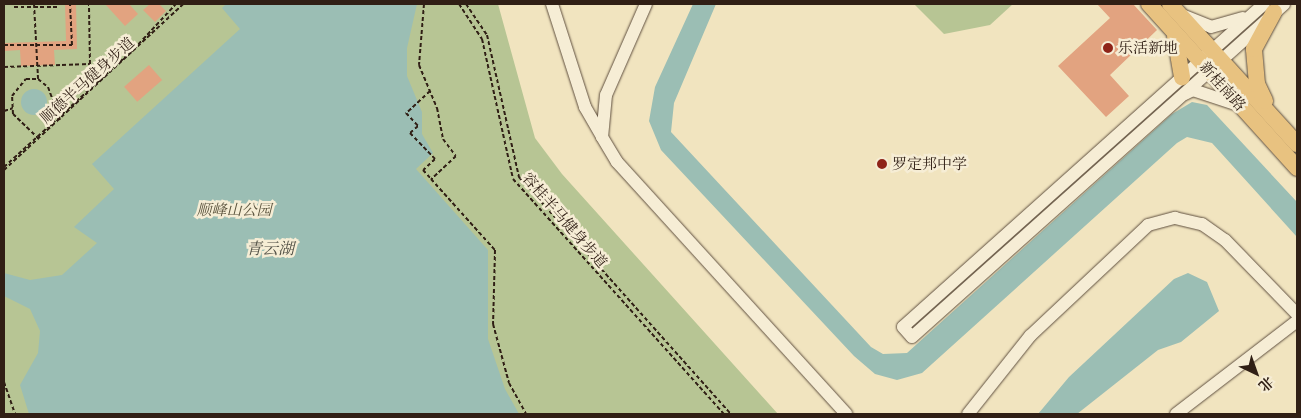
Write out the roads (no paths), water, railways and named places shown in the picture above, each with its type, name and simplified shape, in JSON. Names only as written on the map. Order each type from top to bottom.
[{"type":"main road","name":"新桂南路","points":[[1149,4],[1172,13],[1211,60],[1252,119],[1297,168]]},
{"type":"main road","points":[[1271,6],[1254,49],[1253,60],[1257,84],[1282,128]]},
{"type":"main road","points":[[1172,13],[1178,40],[1182,77]]},
{"type":"main road","name":"新桂南路","points":[[1211,60],[1297,144]]},
{"type":"street","points":[[552,4],[584,107],[617,162],[846,414]]},
{"type":"street","points":[[602,137],[606,95],[646,4]]},
{"type":"street","points":[[1172,13],[1211,27],[1234,23],[1271,6]]},
{"type":"street","points":[[1211,60],[1182,77],[903,327],[912,337],[1182,95],[1211,60],[1271,6]]},
{"type":"street","points":[[1182,95],[1193,90],[1235,102],[1252,119]]},
{"type":"street","points":[[968,414],[1030,336],[1148,225],[1175,218],[1202,224],[1224,240],[1297,314]]},
{"type":"street","points":[[1176,414],[1297,321]]},
{"type":"water","name":"青云湖","points":[[226,4],[417,4],[407,48],[407,76],[422,112],[422,134],[433,153],[416,169],[488,250],[488,339],[505,389],[519,414],[29,414],[20,385],[38,353],[40,331],[30,309],[4,296],[4,273],[30,280],[62,275],[97,243],[74,227],[114,189],[92,164],[240,29],[222,8]]},
{"type":"water","points":[[693,4],[716,4],[674,103],[671,132],[871,347],[883,354],[907,353],[1172,114],[1192,102],[1207,105],[1297,202],[1297,237],[1212,143],[1187,137],[1177,143],[922,373],[897,380],[875,374],[854,356],[661,150],[649,121],[655,87]]},
{"type":"water","points":[[34,89],[43,93],[47,102],[43,111],[34,115],[25,111],[21,102],[25,93]]},
{"type":"water","points":[[1188,273],[1207,282],[1219,311],[1181,342],[1158,350],[1077,414],[1038,414],[1069,377],[1174,279]]},
{"type":"place","name":"乐活新地","points":[[1108,48]]},
{"type":"place","name":"罗定邦中学","points":[[882,164]]},
{"type":"park label","name":"顺峰山公园","points":[[234,210]]}]
